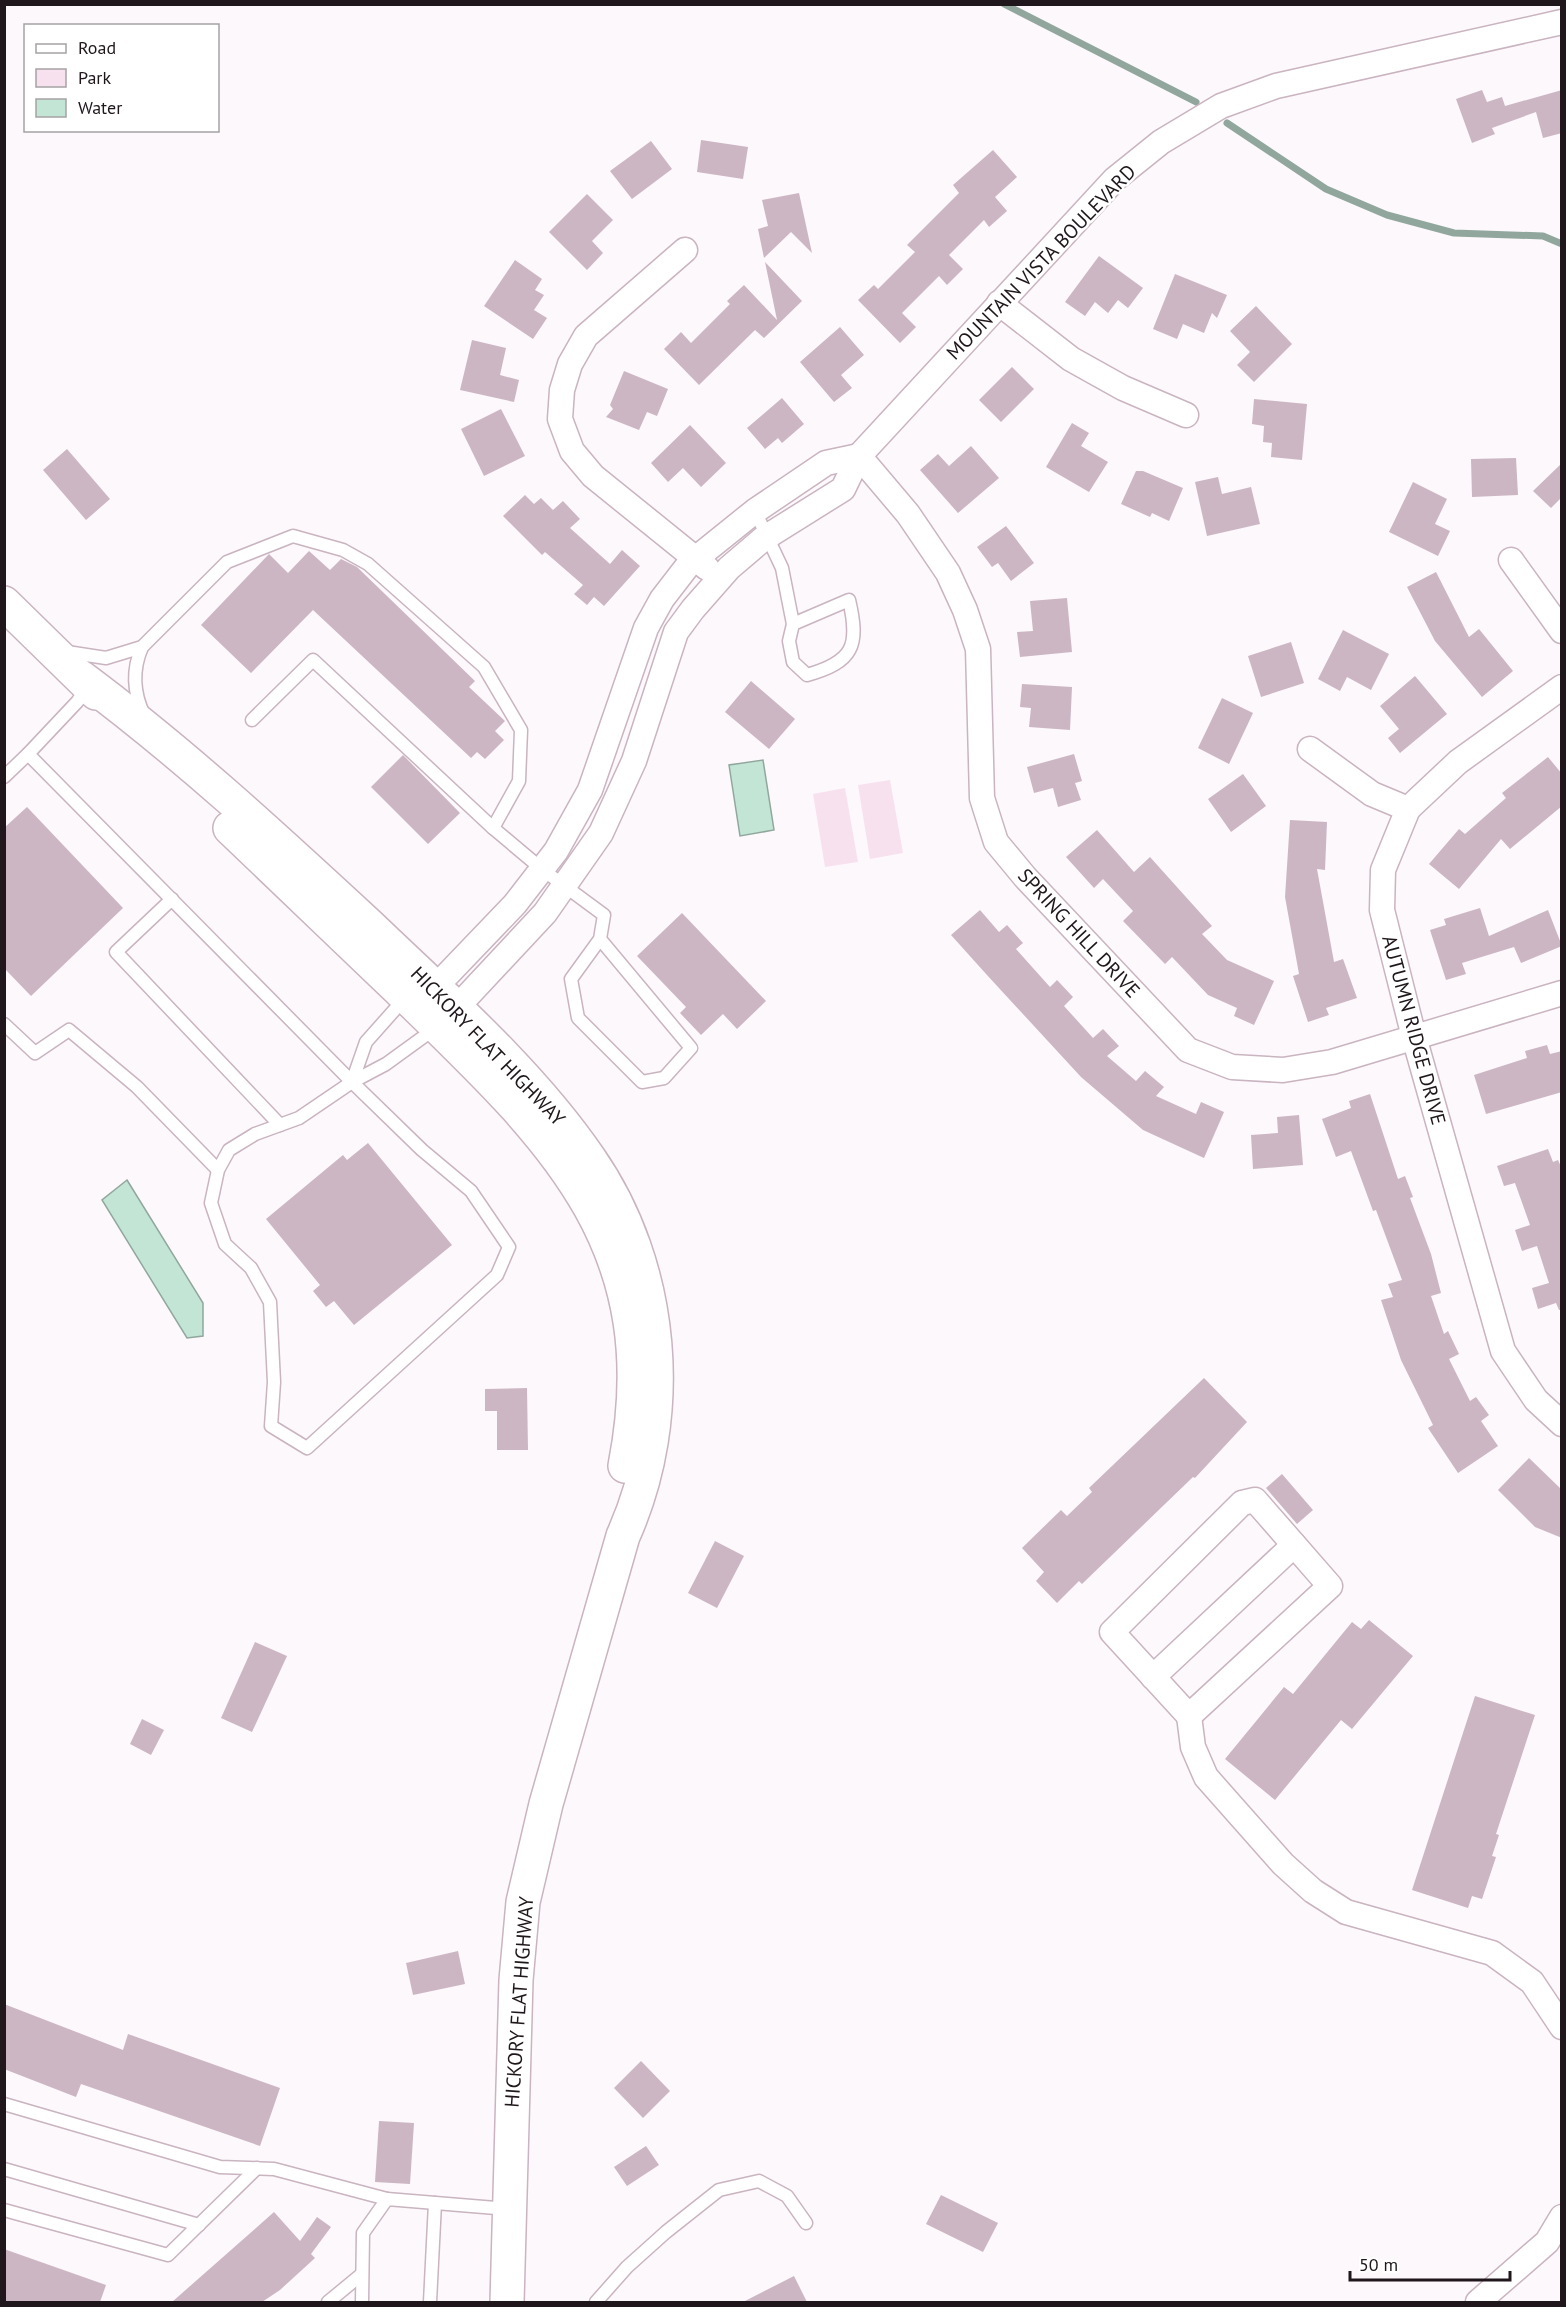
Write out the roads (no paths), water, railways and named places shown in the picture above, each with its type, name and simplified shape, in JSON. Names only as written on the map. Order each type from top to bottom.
[{"type":"main road","name":"HICKORY FLAT HIGHWAY","points":[[4,603],[86,682],[194,794],[430,1005]]},
{"type":"main road","name":"HICKORY FLAT HIGHWAY","points":[[86,682],[152,730],[305,867],[430,1005],[553,1149],[591,1207],[614,1257],[628,1312],[633,1377],[629,1441],[620,1493],[623,1536],[546,1804],[523,1902],[516,1980],[507,2302]]},
{"type":"street","name":"MOUNTAIN VISTA BOULEVARD","points":[[430,1005],[566,886],[613,811],[634,760],[676,632],[718,579],[766,537],[843,489],[859,456],[1115,179],[1161,142],[1221,106],[1276,86],[1562,22]]},
{"type":"street","points":[[685,250],[586,336],[570,364],[562,390],[560,419],[572,451],[593,476],[697,558],[718,579]]},
{"type":"street","points":[[999,303],[1071,359],[1123,388],[1186,415]]},
{"type":"street","points":[[430,1005],[543,870],[590,790],[646,628],[662,599],[697,558],[755,510],[826,464],[859,456]]},
{"type":"street","name":"SPRING HILL DRIVE","points":[[859,456],[908,514],[948,573],[965,610],[978,650],[982,798],[996,842],[1025,877],[1188,1050],[1232,1067],[1283,1070],[1332,1062],[1562,993]]},
{"type":"street","points":[[1511,560],[1562,631]]},
{"type":"street","name":"AUTUMN RIDGE DRIVE","points":[[1562,687],[1458,762],[1408,809],[1383,870],[1382,910],[1414,1037],[1503,1352],[1536,1401],[1562,1424]]},
{"type":"street","points":[[1310,749],[1372,794],[1408,809]]},
{"type":"street","points":[[1189,1716],[1330,1586],[1255,1500],[1242,1503],[1112,1632],[1189,1716],[1193,1747],[1206,1777],[1283,1864],[1313,1891],[1346,1912],[1492,1953],[1532,1982],[1562,2027]]},
{"type":"street","points":[[1153,1677],[1294,1545]]},
{"type":"street","points":[[1478,2302],[1547,2242],[1562,2217]]},
{"type":"lane","points":[[755,510],[782,568],[793,624],[789,640],[793,662],[807,675],[832,668],[850,654],[856,628],[849,600],[793,624]]},
{"type":"lane","points":[[152,730],[141,708],[135,683],[135,669],[142,647],[227,562],[293,536],[343,550],[368,564],[484,667],[521,730],[519,781],[494,828]]},
{"type":"lane","points":[[49,646],[77,655],[106,658],[142,647]]},
{"type":"lane","points":[[252,720],[313,660],[494,828],[543,870],[604,915],[600,939],[571,979],[578,1018],[642,1082],[664,1078],[691,1048],[600,939]]},
{"type":"lane","points":[[4,777],[77,702],[86,682]]},
{"type":"lane","points":[[28,754],[352,1082],[422,1150],[471,1191],[509,1247],[497,1275],[307,1448],[271,1426],[274,1382],[270,1302],[250,1268],[225,1244],[211,1203],[218,1170],[229,1150],[255,1134],[299,1118],[352,1082],[386,1064],[430,1005]]},
{"type":"lane","points":[[172,899],[116,952],[280,1125]]},
{"type":"lane","points":[[352,1082],[366,1042],[430,1005]]},
{"type":"lane","points":[[4,1024],[35,1053],[69,1030],[136,1087],[218,1170]]},
{"type":"lane","points":[[4,2104],[220,2167],[257,2168],[293,2173],[387,2199],[509,2209]]},
{"type":"lane","points":[[4,2210],[168,2255],[257,2168]]},
{"type":"lane","points":[[4,2169],[199,2225]]},
{"type":"lane","points":[[596,2302],[627,2267],[666,2232],[719,2190],[759,2181],[787,2196],[806,2223]]},
{"type":"lane","points":[[362,2302],[363,2233],[387,2199]]},
{"type":"lane","points":[[430,2302],[435,2203]]},
{"type":"lane","points":[[328,2302],[362,2274]]},
{"type":"water","points":[[763,760],[774,830],[740,836],[729,765]]},
{"type":"water","points":[[127,1180],[203,1303],[203,1336],[187,1338],[102,1200]]},
{"type":"waterway","points":[[1004,4],[1196,102]]},
{"type":"waterway","points":[[1227,123],[1326,189],[1387,215],[1454,233],[1543,236],[1562,244]]}]
